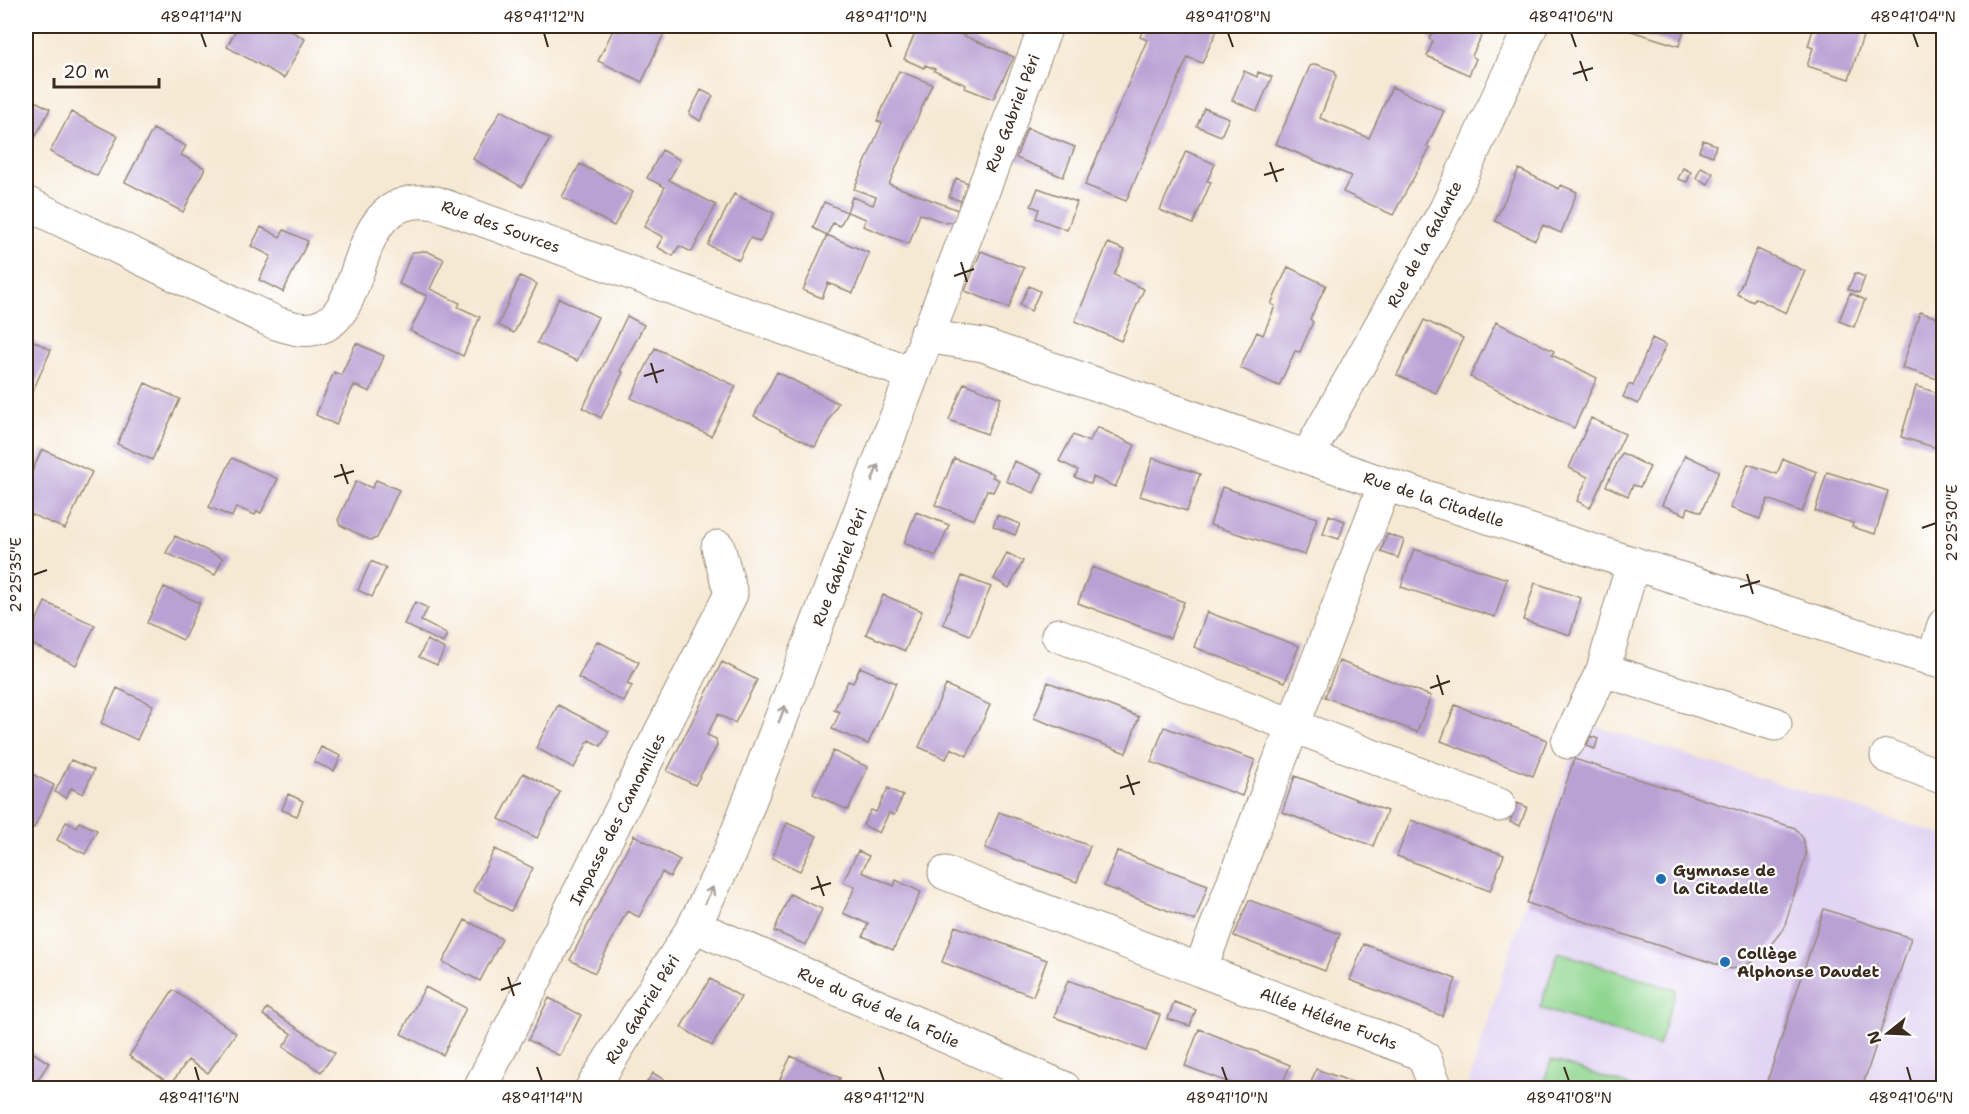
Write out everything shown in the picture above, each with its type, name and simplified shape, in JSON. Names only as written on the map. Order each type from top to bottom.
[{"type":"street","name":"Rue Gabriel Péri","points":[[592,1089],[694,926],[730,852],[925,336],[1046,26]]},
{"type":"street","name":"Rue de la Galante","points":[[1307,457],[1446,209],[1531,26]]},
{"type":"street","name":"Rue des Sources","points":[[26,202],[276,323],[299,330],[319,328],[334,317],[343,303],[383,216],[400,204],[419,200],[436,203],[912,374]]},
{"type":"street","name":"Rue de la Citadelle","points":[[925,336],[983,345],[1384,484],[1938,662]]},
{"type":"street","points":[[1200,970],[1384,484]]},
{"type":"street","name":"Impasse des Camomilles","points":[[480,1089],[731,594],[718,547]]},
{"type":"street","points":[[1568,742],[1603,669],[1634,563]]},
{"type":"street","points":[[1938,662],[1944,625]]},
{"type":"street","points":[[1058,635],[1500,805]]},
{"type":"street","points":[[1603,669],[1775,723]]},
{"type":"street","points":[[1887,756],[1944,778]]},
{"type":"street","name":"Allée Héléne Fuchs","points":[[945,873],[1415,1051],[1424,1057],[1436,1089]]},
{"type":"street","name":"Rue du Gué de la Folie","points":[[694,926],[1064,1089]]},
{"type":"shaded area","name":"Collège Alphonse Daudet","points":[[1582,722],[1943,835],[1943,1088],[1467,1088]]},
{"type":"green space","points":[[1558,952],[1676,990],[1658,1046],[1540,1008]]},
{"type":"green space","points":[[1552,1060],[1636,1088],[1542,1088]]},
{"type":"building","points":[[238,26],[290,26],[288,29],[305,39],[284,78],[227,47]]},
{"type":"building","points":[[615,26],[653,26],[665,31],[642,82],[598,61]]},
{"type":"building","points":[[918,26],[941,26],[1014,57],[993,99],[965,88],[966,85],[934,71],[935,69],[925,65],[924,68],[904,59]]},
{"type":"building","points":[[1144,26],[1219,26],[1202,63],[1188,57],[1126,201],[1085,185],[1147,40],[1140,37]]},
{"type":"building","points":[[1435,26],[1486,26],[1472,56],[1476,59],[1469,75],[1427,56],[1433,41],[1429,39]]},
{"type":"building","points":[[1615,26],[1685,26],[1679,46]]},
{"type":"building","points":[[1814,26],[1843,26],[1864,33],[1849,79],[1807,66],[1813,48],[1808,46]]},
{"type":"building","points":[[1316,64],[1335,71],[1336,77],[1320,118],[1369,138],[1392,87],[1444,111],[1427,146],[1430,148],[1393,215],[1343,192],[1351,176],[1276,144],[1310,66]]},
{"type":"building","points":[[899,71],[932,84],[889,184],[958,210],[955,221],[947,223],[920,214],[909,244],[863,226],[866,219],[847,212],[852,197],[873,205],[876,197],[854,189],[882,123],[877,121]]},
{"type":"building","points":[[1244,71],[1257,77],[1258,72],[1272,77],[1257,111],[1232,100]]},
{"type":"building","points":[[701,90],[713,96],[700,121],[689,114]]},
{"type":"building","points":[[26,96],[50,109],[30,147],[26,145]]},
{"type":"building","points":[[1204,108],[1229,118],[1221,136],[1197,126]]},
{"type":"building","points":[[501,110],[550,139],[522,187],[473,159]]},
{"type":"building","points":[[71,112],[118,136],[97,176],[50,152]]},
{"type":"building","points":[[1027,128],[1075,147],[1063,177],[1016,158]]},
{"type":"building","points":[[153,129],[186,146],[181,155],[205,168],[183,212],[125,182]]},
{"type":"building","points":[[1703,140],[1716,145],[1713,156],[1699,151]]},
{"type":"building","points":[[662,150],[680,160],[669,180],[716,205],[692,252],[679,246],[673,256],[657,247],[663,237],[644,227],[665,187],[647,178]]},
{"type":"building","points":[[1186,151],[1215,164],[1207,181],[1211,182],[1193,224],[1160,210]]},
{"type":"building","points":[[580,164],[633,192],[614,226],[562,197]]},
{"type":"building","points":[[1701,167],[1713,173],[1708,184],[1696,178]]},
{"type":"building","points":[[1683,168],[1691,172],[1687,182],[1678,179]]},
{"type":"building","points":[[1519,169],[1559,189],[1561,185],[1577,192],[1561,233],[1543,225],[1535,240],[1495,221]]},
{"type":"building","points":[[956,178],[968,183],[961,201],[949,197]]},
{"type":"building","points":[[1038,188],[1077,202],[1067,230],[1036,218],[1039,209],[1031,206]]},
{"type":"building","points":[[734,194],[774,213],[760,242],[750,238],[739,260],[708,245]]},
{"type":"building","points":[[824,202],[847,212],[840,226],[833,223],[827,235],[813,228]]},
{"type":"building","points":[[261,227],[280,237],[284,230],[308,241],[283,292],[259,280],[271,256],[251,246]]},
{"type":"building","points":[[827,235],[869,253],[853,293],[828,283],[822,298],[803,290]]},
{"type":"building","points":[[1108,243],[1125,250],[1114,275],[1144,289],[1121,341],[1075,321]]},
{"type":"building","points":[[1757,249],[1805,271],[1786,313],[1755,298],[1753,302],[1737,294]]},
{"type":"building","points":[[426,251],[444,259],[430,289],[460,303],[458,307],[480,317],[463,356],[410,331],[427,296],[399,284],[412,252]]},
{"type":"building","points":[[981,251],[1024,268],[1009,308],[965,291]]},
{"type":"building","points":[[1944,251],[1944,268],[1940,262]]},
{"type":"building","points":[[1288,267],[1326,285],[1310,319],[1313,322],[1300,352],[1295,351],[1279,386],[1240,368],[1257,332],[1263,335],[1275,306],[1271,304]]},
{"type":"building","points":[[1855,273],[1865,277],[1859,293],[1848,289]]},
{"type":"building","points":[[520,276],[537,284],[514,333],[498,325]]},
{"type":"building","points":[[1029,286],[1040,291],[1031,311],[1020,305]]},
{"type":"building","points":[[1850,293],[1865,300],[1854,327],[1839,321]]},
{"type":"building","points":[[559,298],[598,317],[577,361],[537,343]]},
{"type":"building","points":[[1920,312],[1944,320],[1944,381],[1902,368]]},
{"type":"building","points":[[627,316],[644,325],[620,371],[623,372],[601,418],[583,408]]},
{"type":"building","points":[[1424,320],[1463,338],[1436,393],[1397,375]]},
{"type":"building","points":[[1496,322],[1554,351],[1552,355],[1597,378],[1574,428],[1470,377]]},
{"type":"building","points":[[26,337],[51,350],[26,406]]},
{"type":"building","points":[[1652,338],[1666,345],[1638,404],[1623,397],[1629,384],[1633,386]]},
{"type":"building","points":[[356,343],[384,356],[370,392],[354,385],[336,425],[316,415],[334,372],[341,375]]},
{"type":"building","points":[[655,348],[736,386],[711,436],[631,398]]},
{"type":"building","points":[[777,372],[838,403],[815,447],[754,416]]},
{"type":"building","points":[[145,383],[180,399],[152,460],[117,444]]},
{"type":"building","points":[[964,383],[1001,398],[987,434],[949,420]]},
{"type":"building","points":[[1916,386],[1944,395],[1943,450],[1901,437]]},
{"type":"building","points":[[1591,418],[1625,434],[1590,508],[1577,501],[1588,477],[1569,468]]},
{"type":"building","points":[[1097,427],[1135,445],[1115,487],[1093,477],[1091,484],[1075,477],[1078,470],[1059,461],[1073,435],[1089,442]]},
{"type":"building","points":[[42,449],[92,472],[65,529],[26,512],[26,485]]},
{"type":"building","points":[[1622,453],[1650,467],[1640,487],[1633,485],[1628,496],[1606,486]]},
{"type":"building","points":[[1685,455],[1719,471],[1701,512],[1688,507],[1686,515],[1662,505]]},
{"type":"building","points":[[232,458],[278,479],[261,513],[257,511],[255,515],[236,507],[232,517],[209,507]]},
{"type":"building","points":[[954,458],[994,474],[992,477],[999,480],[993,492],[987,490],[974,520],[935,505]]},
{"type":"building","points":[[1153,458],[1200,474],[1187,511],[1140,496]]},
{"type":"building","points":[[1783,459],[1817,472],[1802,512],[1768,499],[1760,519],[1730,508],[1748,464],[1777,474]]},
{"type":"building","points":[[1014,461],[1043,473],[1034,493],[1006,481]]},
{"type":"building","points":[[1827,472],[1888,491],[1875,534],[1852,527],[1853,523],[1815,511]]},
{"type":"building","points":[[376,480],[399,490],[377,538],[370,540],[340,525],[338,520],[356,481],[372,488]]},
{"type":"building","points":[[1222,487],[1317,518],[1305,555],[1210,525]]},
{"type":"building","points":[[916,512],[949,525],[936,556],[904,543]]},
{"type":"building","points":[[997,515],[1020,524],[1015,535],[993,526]]},
{"type":"building","points":[[1329,515],[1345,521],[1339,539],[1323,534]]},
{"type":"building","points":[[1387,534],[1404,540],[1398,558],[1381,552]]},
{"type":"building","points":[[175,536],[223,558],[215,575],[166,553]]},
{"type":"building","points":[[1414,549],[1507,579],[1495,617],[1401,587]]},
{"type":"building","points":[[1007,553],[1023,561],[1009,588],[994,579]]},
{"type":"building","points":[[371,561],[386,568],[372,597],[358,590]]},
{"type":"building","points":[[1092,567],[1184,602],[1170,638],[1078,603]]},
{"type":"building","points":[[962,576],[991,587],[970,635],[943,624]]},
{"type":"building","points":[[1535,583],[1581,598],[1570,635],[1523,620]]},
{"type":"building","points":[[164,587],[200,603],[183,640],[147,623]]},
{"type":"building","points":[[883,595],[922,611],[905,651],[866,634]]},
{"type":"building","points":[[45,602],[95,625],[76,665],[27,642]]},
{"type":"building","points":[[415,602],[428,608],[421,621],[447,634],[443,643],[404,624]]},
{"type":"building","points":[[1207,612],[1299,646],[1285,682],[1194,647]]},
{"type":"building","points":[[427,640],[445,649],[437,665],[419,657]]},
{"type":"building","points":[[597,641],[639,662],[627,684],[632,686],[624,702],[578,678]]},
{"type":"building","points":[[1339,661],[1431,696],[1417,732],[1325,697]]},
{"type":"building","points":[[722,662],[757,680],[735,723],[718,714],[707,735],[716,739],[717,746],[695,785],[667,771]]},
{"type":"building","points":[[860,667],[896,683],[868,744],[832,729],[840,712],[834,710],[848,681],[853,683]]},
{"type":"building","points":[[1048,682],[1139,717],[1126,753],[1034,718]]},
{"type":"building","points":[[946,685],[990,705],[967,756],[951,748],[946,759],[919,747]]},
{"type":"building","points":[[117,688],[153,705],[137,740],[101,723]]},
{"type":"building","points":[[558,705],[609,731],[601,746],[589,740],[574,768],[536,748]]},
{"type":"building","points":[[1455,705],[1547,740],[1533,776],[1441,741]]},
{"type":"building","points":[[1164,727],[1255,760],[1242,796],[1151,762]]},
{"type":"building","points":[[1590,736],[1598,739],[1595,749],[1587,746]]},
{"type":"building","points":[[321,747],[341,756],[334,771],[314,762]]},
{"type":"building","points":[[833,751],[868,767],[848,810],[813,794]]},
{"type":"building","name":"Gymnase de la Citadelle","points":[[1574,759],[1795,828],[1803,838],[1806,855],[1784,928],[1761,957],[1742,967],[1731,969],[1527,903]]},
{"type":"building","points":[[71,760],[94,770],[83,794],[71,788],[66,798],[55,792]]},
{"type":"building","points":[[26,771],[54,785],[34,828],[26,824]]},
{"type":"building","points":[[523,773],[560,792],[537,838],[499,819]]},
{"type":"building","points":[[1295,776],[1387,811],[1373,846],[1282,812]]},
{"type":"building","points":[[888,788],[903,796],[894,815],[889,813],[879,833],[863,825],[871,810],[876,812]]},
{"type":"building","points":[[288,794],[303,801],[297,816],[282,810]]},
{"type":"building","points":[[1517,803],[1527,807],[1520,826],[1510,822]]},
{"type":"building","points":[[999,812],[1090,846],[1077,882],[985,848]]},
{"type":"building","points":[[1411,820],[1504,855],[1490,891],[1397,856]]},
{"type":"building","points":[[66,822],[76,827],[79,822],[97,830],[85,854],[57,840]]},
{"type":"building","points":[[787,823],[817,836],[800,871],[772,858]]},
{"type":"building","points":[[634,835],[680,860],[670,877],[662,872],[639,917],[627,911],[595,973],[570,960]]},
{"type":"building","points":[[495,849],[533,868],[511,911],[473,891]]},
{"type":"building","points":[[858,851],[869,856],[862,872],[894,886],[896,880],[921,892],[893,950],[863,936],[868,924],[843,913],[855,887],[843,882]]},
{"type":"building","points":[[1117,851],[1208,885],[1195,921],[1104,886]]},
{"type":"building","points":[[790,894],[822,909],[806,945],[774,931]]},
{"type":"building","points":[[1249,900],[1340,934],[1325,971],[1234,936]]},
{"type":"building","points":[[1824,909],[1911,938],[1862,1088],[1765,1088]]},
{"type":"building","points":[[465,920],[502,939],[480,981],[443,962]]},
{"type":"building","points":[[955,926],[1047,960],[1033,996],[942,962]]},
{"type":"building","points":[[1364,944],[1456,979],[1442,1016],[1350,980]]},
{"type":"building","points":[[710,979],[741,997],[712,1046],[681,1027]]},
{"type":"building","points":[[1068,980],[1160,1015],[1146,1051],[1054,1017]]},
{"type":"building","points":[[425,987],[466,1008],[443,1055],[401,1034]]},
{"type":"building","points":[[173,990],[236,1033],[208,1073],[188,1060],[171,1084],[129,1056]]},
{"type":"building","points":[[549,998],[581,1015],[560,1056],[528,1040]]},
{"type":"building","points":[[1174,1002],[1196,1010],[1190,1026],[1168,1019]]},
{"type":"building","points":[[267,1008],[335,1053],[321,1072],[283,1047],[292,1034],[263,1015]]},
{"type":"building","points":[[1199,1029],[1290,1065],[1281,1088],[1244,1088],[1185,1066]]},
{"type":"building","points":[[26,1048],[49,1063],[32,1088],[26,1088]]},
{"type":"building","points":[[791,1056],[840,1078],[835,1088],[776,1088]]},
{"type":"building","points":[[1316,1069],[1363,1086],[1368,1088],[1309,1088]]},
{"type":"building","points":[[653,1073],[677,1088],[643,1088]]},
{"type":"place","name":"Gymnase de la Citadelle","points":[[1661,879]]},
{"type":"place","name":"Collège Alphonse Daudet","points":[[1725,962]]}]
